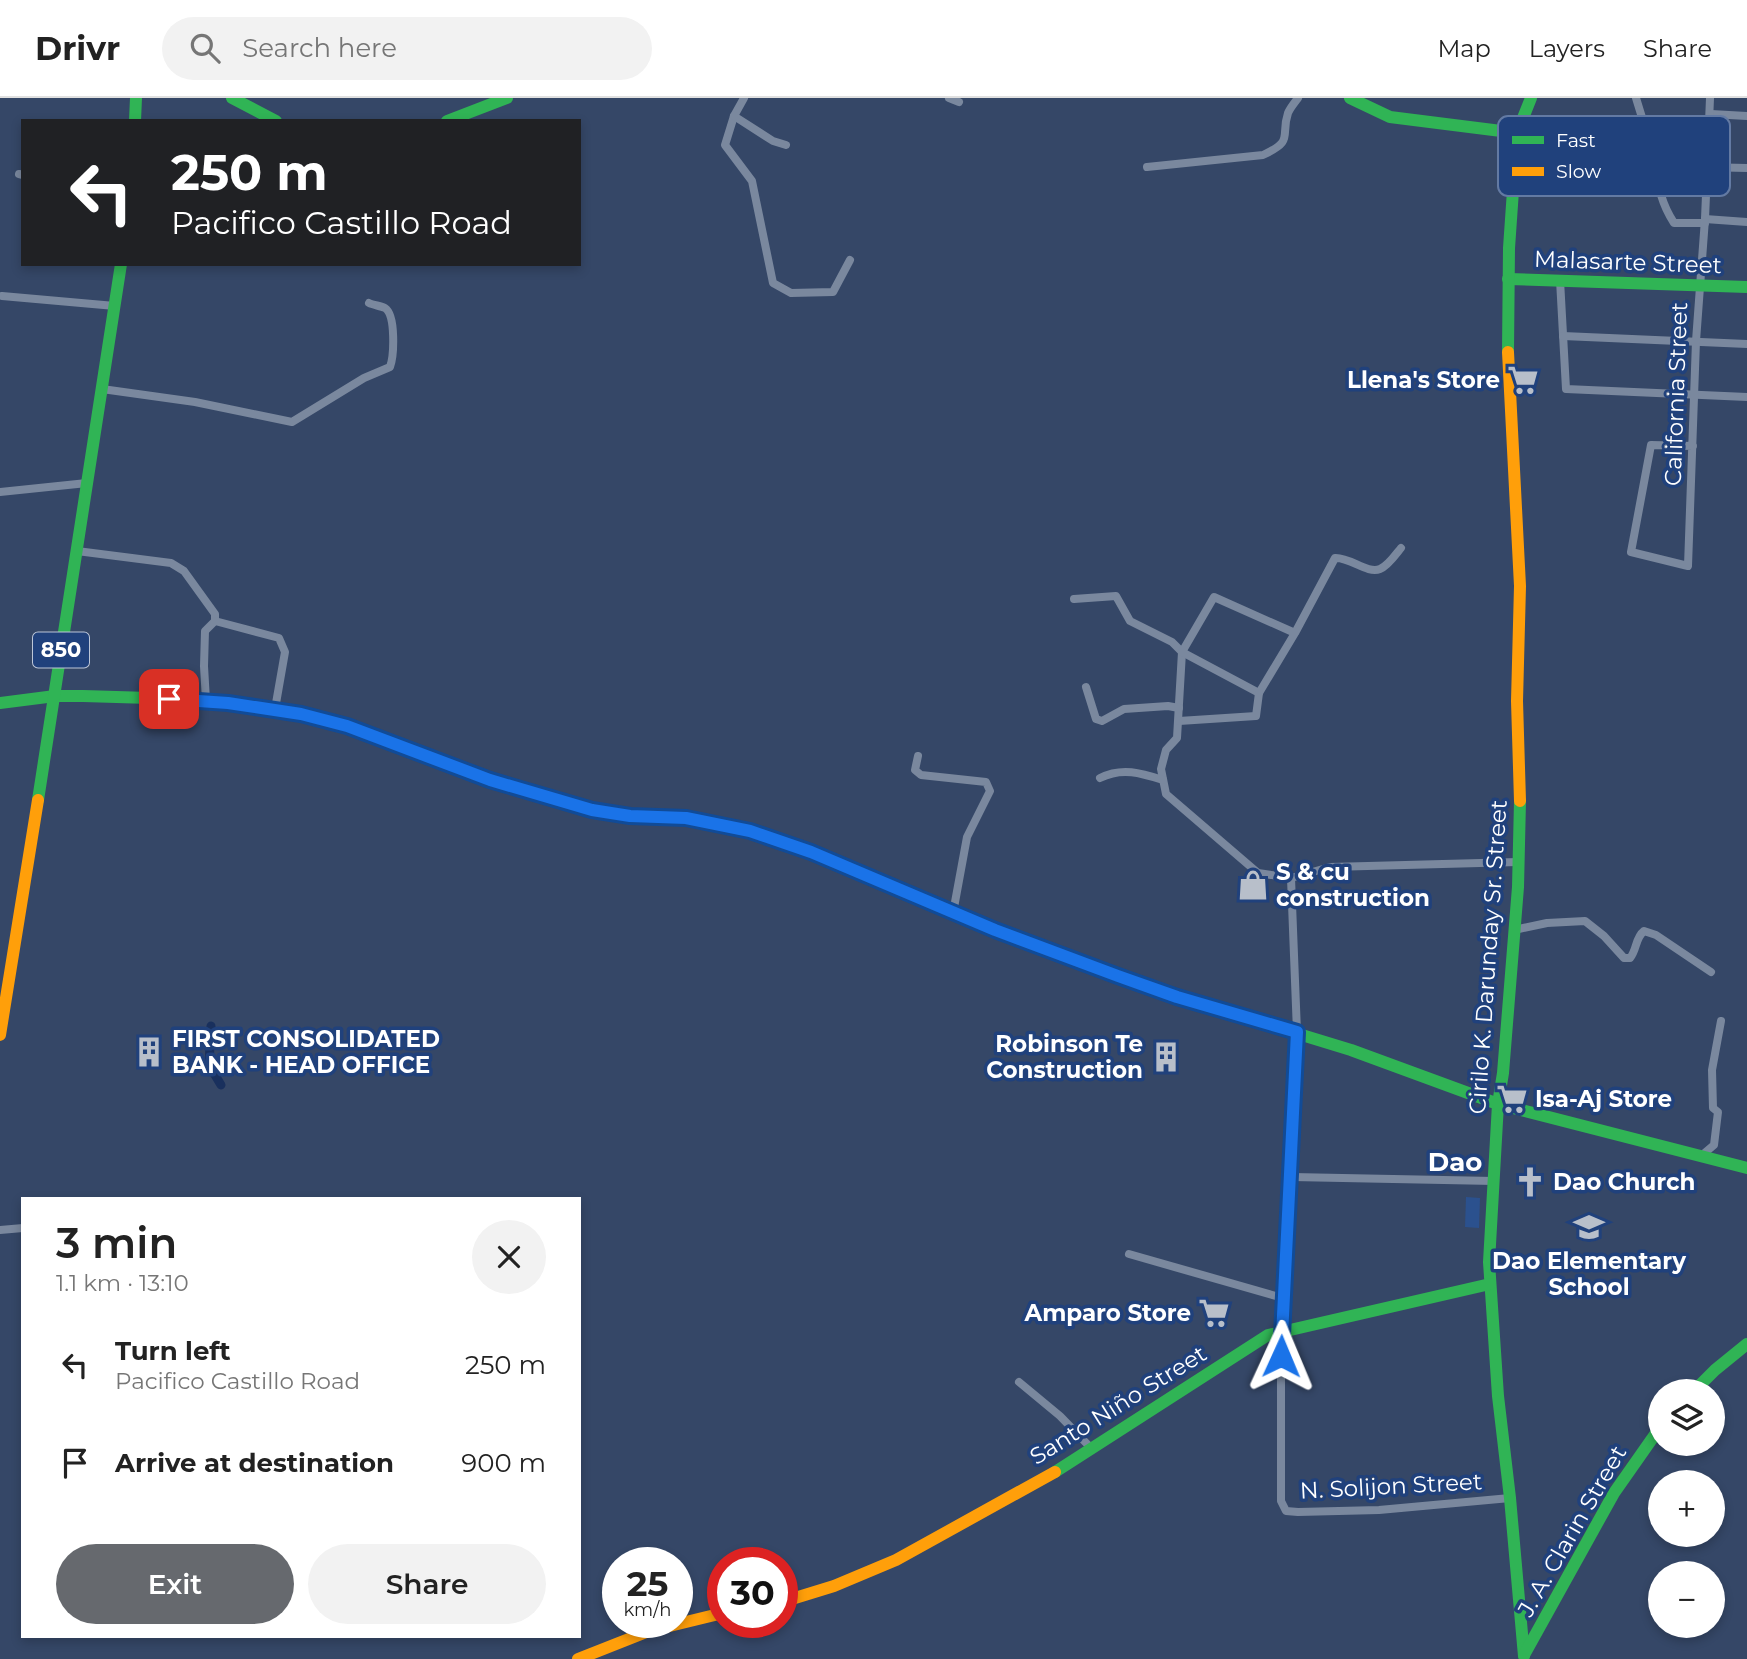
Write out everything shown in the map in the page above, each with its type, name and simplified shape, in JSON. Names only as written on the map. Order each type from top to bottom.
[{"type":"main road","points":[[135,119],[136,98]]},
{"type":"main road","points":[[232,98],[272,119]]},
{"type":"main road","points":[[452,119],[507,98]]},
{"type":"main road","points":[[1350,98],[1390,117],[1498,131]]},
{"type":"main road","name":"Cirilo K. Darunday Sr. Street","points":[[1524,116],[1531,98]]},
{"type":"main road","name":"Cirilo K. Darunday Sr. Street","points":[[1513,196],[1507,341],[1517,499],[1520,789],[1514,930],[1503,1073],[1498,1104],[1489,1262],[1498,1396],[1524,1658]]},
{"type":"main road","name":"850","points":[[0,1035],[121,266]]},
{"type":"main road","name":"Malasarte Street","points":[[1508,279],[1747,287]]},
{"type":"main road","points":[[0,704],[55,696],[119,696],[206,701],[275,709],[347,726],[490,780],[592,810],[630,816],[686,818],[771,838],[855,870],[953,913],[1177,997],[1297,1032],[1443,1082],[1498,1104],[1747,1168]]},
{"type":"main road","name":"Santo Niño Street","points":[[798,1597],[834,1586],[896,1560],[1055,1472],[1268,1335],[1490,1284]]},
{"type":"main road","points":[[1706,1379],[1747,1344]]},
{"type":"main road","name":"J. A. Clarin Street","points":[[1524,1658],[1614,1493],[1648,1445]]},
{"type":"main road","points":[[578,1659],[669,1626],[707,1616]]},
{"type":"street","points":[[744,98],[734,116],[725,145],[752,181],[773,283],[791,293],[834,292],[850,260]]},
{"type":"street","points":[[949,98],[959,102]]},
{"type":"street","points":[[1147,167],[1263,155],[1276,149],[1286,137],[1288,113],[1298,98]]},
{"type":"street","points":[[1636,98],[1642,116]]},
{"type":"street","name":"California Street","points":[[1710,98],[1711,114]]},
{"type":"street","points":[[1711,114],[1747,116]]},
{"type":"street","points":[[734,116],[773,141],[786,145]]},
{"type":"street","points":[[1661,196],[1665,210],[1674,223],[1747,222]]},
{"type":"street","name":"California Street","points":[[1693,446],[1651,445],[1631,552],[1688,566],[1693,446],[1695,394],[1696,341],[1706,196]]},
{"type":"street","points":[[1560,280],[1566,389],[1747,397]]},
{"type":"street","points":[[2,296],[115,306]]},
{"type":"street","points":[[102,390],[195,402],[292,422],[364,379],[390,367],[393,359],[391,314],[386,308],[369,303]]},
{"type":"street","points":[[1563,337],[1747,344]]},
{"type":"street","points":[[0,492],[87,483]]},
{"type":"street","points":[[1180,721],[1256,716],[1259,693],[1335,558],[1341,557],[1374,570],[1383,568],[1401,548]]},
{"type":"street","points":[[77,551],[171,563],[184,571],[215,614],[215,621],[205,631],[206,701]]},
{"type":"street","points":[[1074,599],[1116,596],[1130,621],[1172,642],[1182,652],[1259,693]]},
{"type":"street","points":[[1295,633],[1214,597],[1182,652],[1177,738],[1166,750],[1161,769],[1166,794],[1258,873],[1291,878],[1329,867],[1518,862]]},
{"type":"street","points":[[215,621],[279,638],[285,652],[275,709]]},
{"type":"street","points":[[1086,687],[1096,719],[1102,721],[1124,709],[1167,706],[1179,708]]},
{"type":"street","points":[[918,756],[915,769],[921,775],[986,782],[990,791],[967,836],[953,913]]},
{"type":"street","points":[[1100,778],[1113,771],[1137,772],[1163,780]]},
{"type":"street","points":[[1281,1332],[1292,1177],[1297,1032],[1291,878]]},
{"type":"street","points":[[1514,930],[1547,923],[1585,921],[1604,936],[1624,958],[1630,958],[1635,953],[1639,935],[1644,931],[1656,935],[1711,972]]},
{"type":"street","points":[[1701,1156],[1714,1145],[1718,1112],[1713,1108],[1712,1070],[1721,1021]]},
{"type":"street","points":[[1292,1177],[1493,1181]]},
{"type":"street","points":[[0,1230],[21,1228]]},
{"type":"street","points":[[1129,1254],[1283,1298]]},
{"type":"street","name":"N. Solijon Street","points":[[1281,1332],[1281,1501],[1286,1511],[1379,1510],[1510,1498]]},
{"type":"street","points":[[1018,1381],[1060,1416],[1091,1448]]},
{"type":"shaded area","points":[[1466,1197],[1480,1198],[1479,1228],[1465,1227]]},
{"type":"waterway","points":[[211,1026],[209,1065],[221,1085]]},
{"type":"traffic: fast","points":[[135,119],[136,98]]},
{"type":"traffic: fast","points":[[232,98],[272,119]]},
{"type":"traffic: fast","points":[[452,119],[507,98]]},
{"type":"traffic: fast","points":[[1350,98],[1390,117],[1498,131]]},
{"type":"traffic: fast","points":[[1524,116],[1531,98]]},
{"type":"traffic: fast","points":[[1508,352],[1513,196]]},
{"type":"traffic: fast","points":[[38,800],[121,266]]},
{"type":"traffic: fast","points":[[1508,279],[1747,287]]},
{"type":"traffic: fast","points":[[0,703],[55,696],[83,696],[183,699],[275,709],[347,726],[478,775]]},
{"type":"traffic: fast","points":[[1520,801],[1518,887],[1503,1073],[1498,1104],[1489,1262],[1498,1396],[1524,1656]]},
{"type":"traffic: fast","points":[[903,891],[995,930],[1177,997],[1351,1050],[1498,1104],[1747,1168]]},
{"type":"traffic: fast","points":[[1055,1472],[1268,1335],[1490,1284]]},
{"type":"traffic: fast","points":[[1706,1379],[1747,1344]]},
{"type":"traffic: fast","points":[[1524,1655],[1614,1493],[1648,1445]]},
{"type":"traffic: slow","points":[[1508,352],[1520,586],[1517,701],[1520,801]]},
{"type":"traffic: slow","points":[[478,775],[591,810],[630,816],[686,818],[750,831],[903,891]]},
{"type":"traffic: slow","points":[[0,1035],[38,800]]},
{"type":"traffic: slow","points":[[798,1597],[834,1586],[896,1560],[1055,1472]]},
{"type":"traffic: slow","points":[[578,1659],[649,1631],[707,1617]]},
{"type":"place","name":"Llena's Store","points":[[1523,380]]},
{"type":"place","name":"S & cu construction","points":[[1253,885]]},
{"type":"place","name":"FIRST CONSOLIDATED BANK - HEAD OFFICE","points":[[149,1052]]},
{"type":"place","name":"Robinson Te Construction","points":[[1166,1057]]},
{"type":"place","name":"Isa-Aj Store","points":[[1512,1099]]},
{"type":"place","name":"Dao Church","points":[[1530,1182]]},
{"type":"place","name":"Dao Elementary School","points":[[1589,1227]]},
{"type":"place","name":"Amparo Store","points":[[1214,1313]]},
{"type":"district","name":"Dao","points":[[1455,1162]]},
{"type":"route","points":[[169,699],[228,703],[301,714],[347,726],[490,780],[592,810],[630,816],[686,818],[750,831],[811,852],[995,930],[1118,976],[1177,997],[1297,1032],[1292,1177],[1281,1356]]}]
